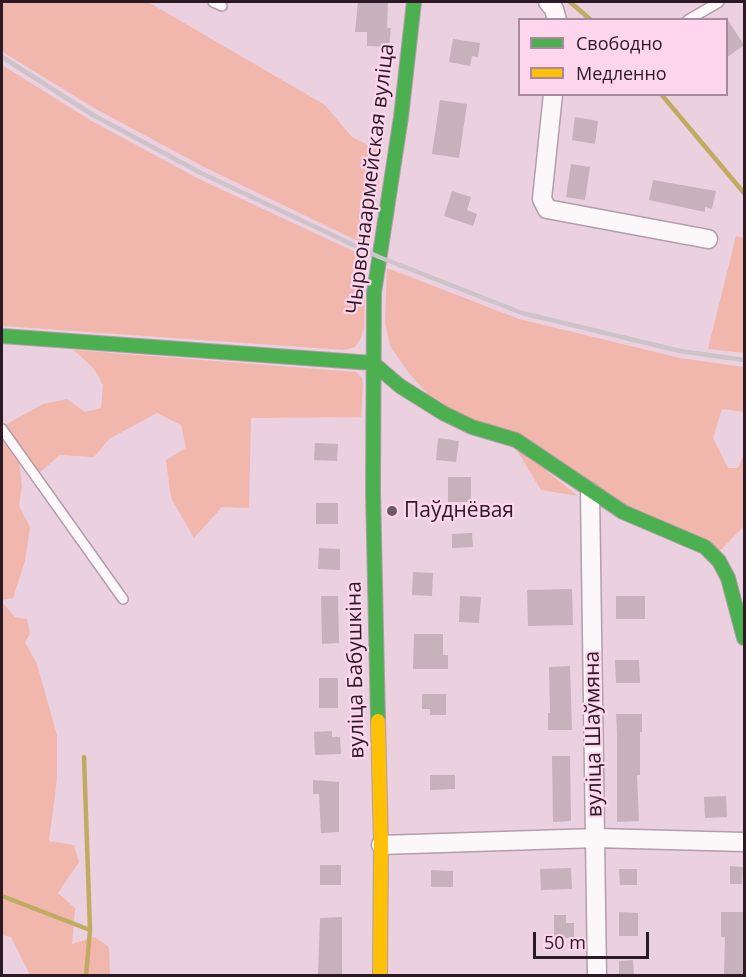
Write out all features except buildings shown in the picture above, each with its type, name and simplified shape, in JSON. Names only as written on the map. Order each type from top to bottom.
[{"type":"street","name":"Чырвонаармейская вуліца","points":[[372,363],[374,293],[401,117],[414,2]]},
{"type":"street","points":[[548,2],[554,9],[556,18]]},
{"type":"street","points":[[553,96],[542,199],[547,209],[708,239]]},
{"type":"street","points":[[2,336],[372,363],[400,386],[443,413],[472,427],[516,440],[590,492],[623,512],[705,547],[719,561],[728,578],[744,638]]},
{"type":"street","name":"вуліца Бабушкіна","points":[[372,363],[381,845],[380,975]]},
{"type":"street","name":"вуліца Шаўмяна","points":[[590,492],[597,975]]},
{"type":"street","points":[[381,845],[596,838],[744,842]]},
{"type":"lane","points":[[691,18],[719,2]]},
{"type":"lane","points":[[2,429],[123,600]]},
{"type":"shaded area","points":[[2,2],[148,2],[325,105],[352,137],[380,151],[379,186],[368,246],[204,167],[96,109],[6,54],[2,51]]},
{"type":"shaded area","points":[[2,65],[90,120],[199,179],[366,257],[364,328],[355,347],[345,350],[2,326]]},
{"type":"shaded area","points":[[736,236],[744,238],[744,353],[708,349]]},
{"type":"shaded area","points":[[387,268],[519,319],[680,358],[744,367],[744,412],[722,409],[713,438],[728,468],[738,468],[744,454],[744,526],[720,551],[624,508],[429,396],[390,346],[385,323]]},
{"type":"shaded area","points":[[74,350],[356,372],[362,378],[363,385],[361,417],[251,418],[249,508],[222,507],[194,538],[171,498],[166,460],[186,448],[181,425],[157,413],[109,439],[94,457],[60,455],[39,473],[5,425],[43,404],[67,399],[85,412],[101,408],[103,385],[94,369]]},
{"type":"shaded area","points":[[2,437],[19,462],[22,486],[19,506],[30,527],[25,561],[13,598],[2,600]]},
{"type":"shaded area","points":[[513,444],[578,496],[541,490]]},
{"type":"shaded area","points":[[2,602],[15,617],[27,619],[30,634],[25,642],[37,664],[57,735],[57,779],[49,841],[74,845],[79,862],[58,893],[75,908],[72,944],[95,937],[109,947],[110,975],[30,975],[11,937],[2,935]]},
{"type":"waterway","points":[[570,2],[589,18]]},
{"type":"waterway","points":[[663,96],[744,193]]},
{"type":"waterway","points":[[84,757],[90,930],[86,976]]},
{"type":"waterway","points":[[2,896],[90,930]]},
{"type":"railway","points":[[2,57],[93,115],[201,173],[379,257],[522,313],[680,351],[744,360]]},
{"type":"traffic: fast","points":[[378,721],[373,491],[374,293],[401,117],[414,2]]},
{"type":"traffic: fast","points":[[2,336],[373,363]]},
{"type":"traffic: fast","points":[[373,363],[400,386],[443,413],[472,427],[516,440],[623,512],[705,547],[719,561],[728,578],[744,638]]},
{"type":"traffic: slow","points":[[378,721],[381,845],[380,976]]},
{"type":"place","name":"Паўднёвая","points":[[392,511]]}]
